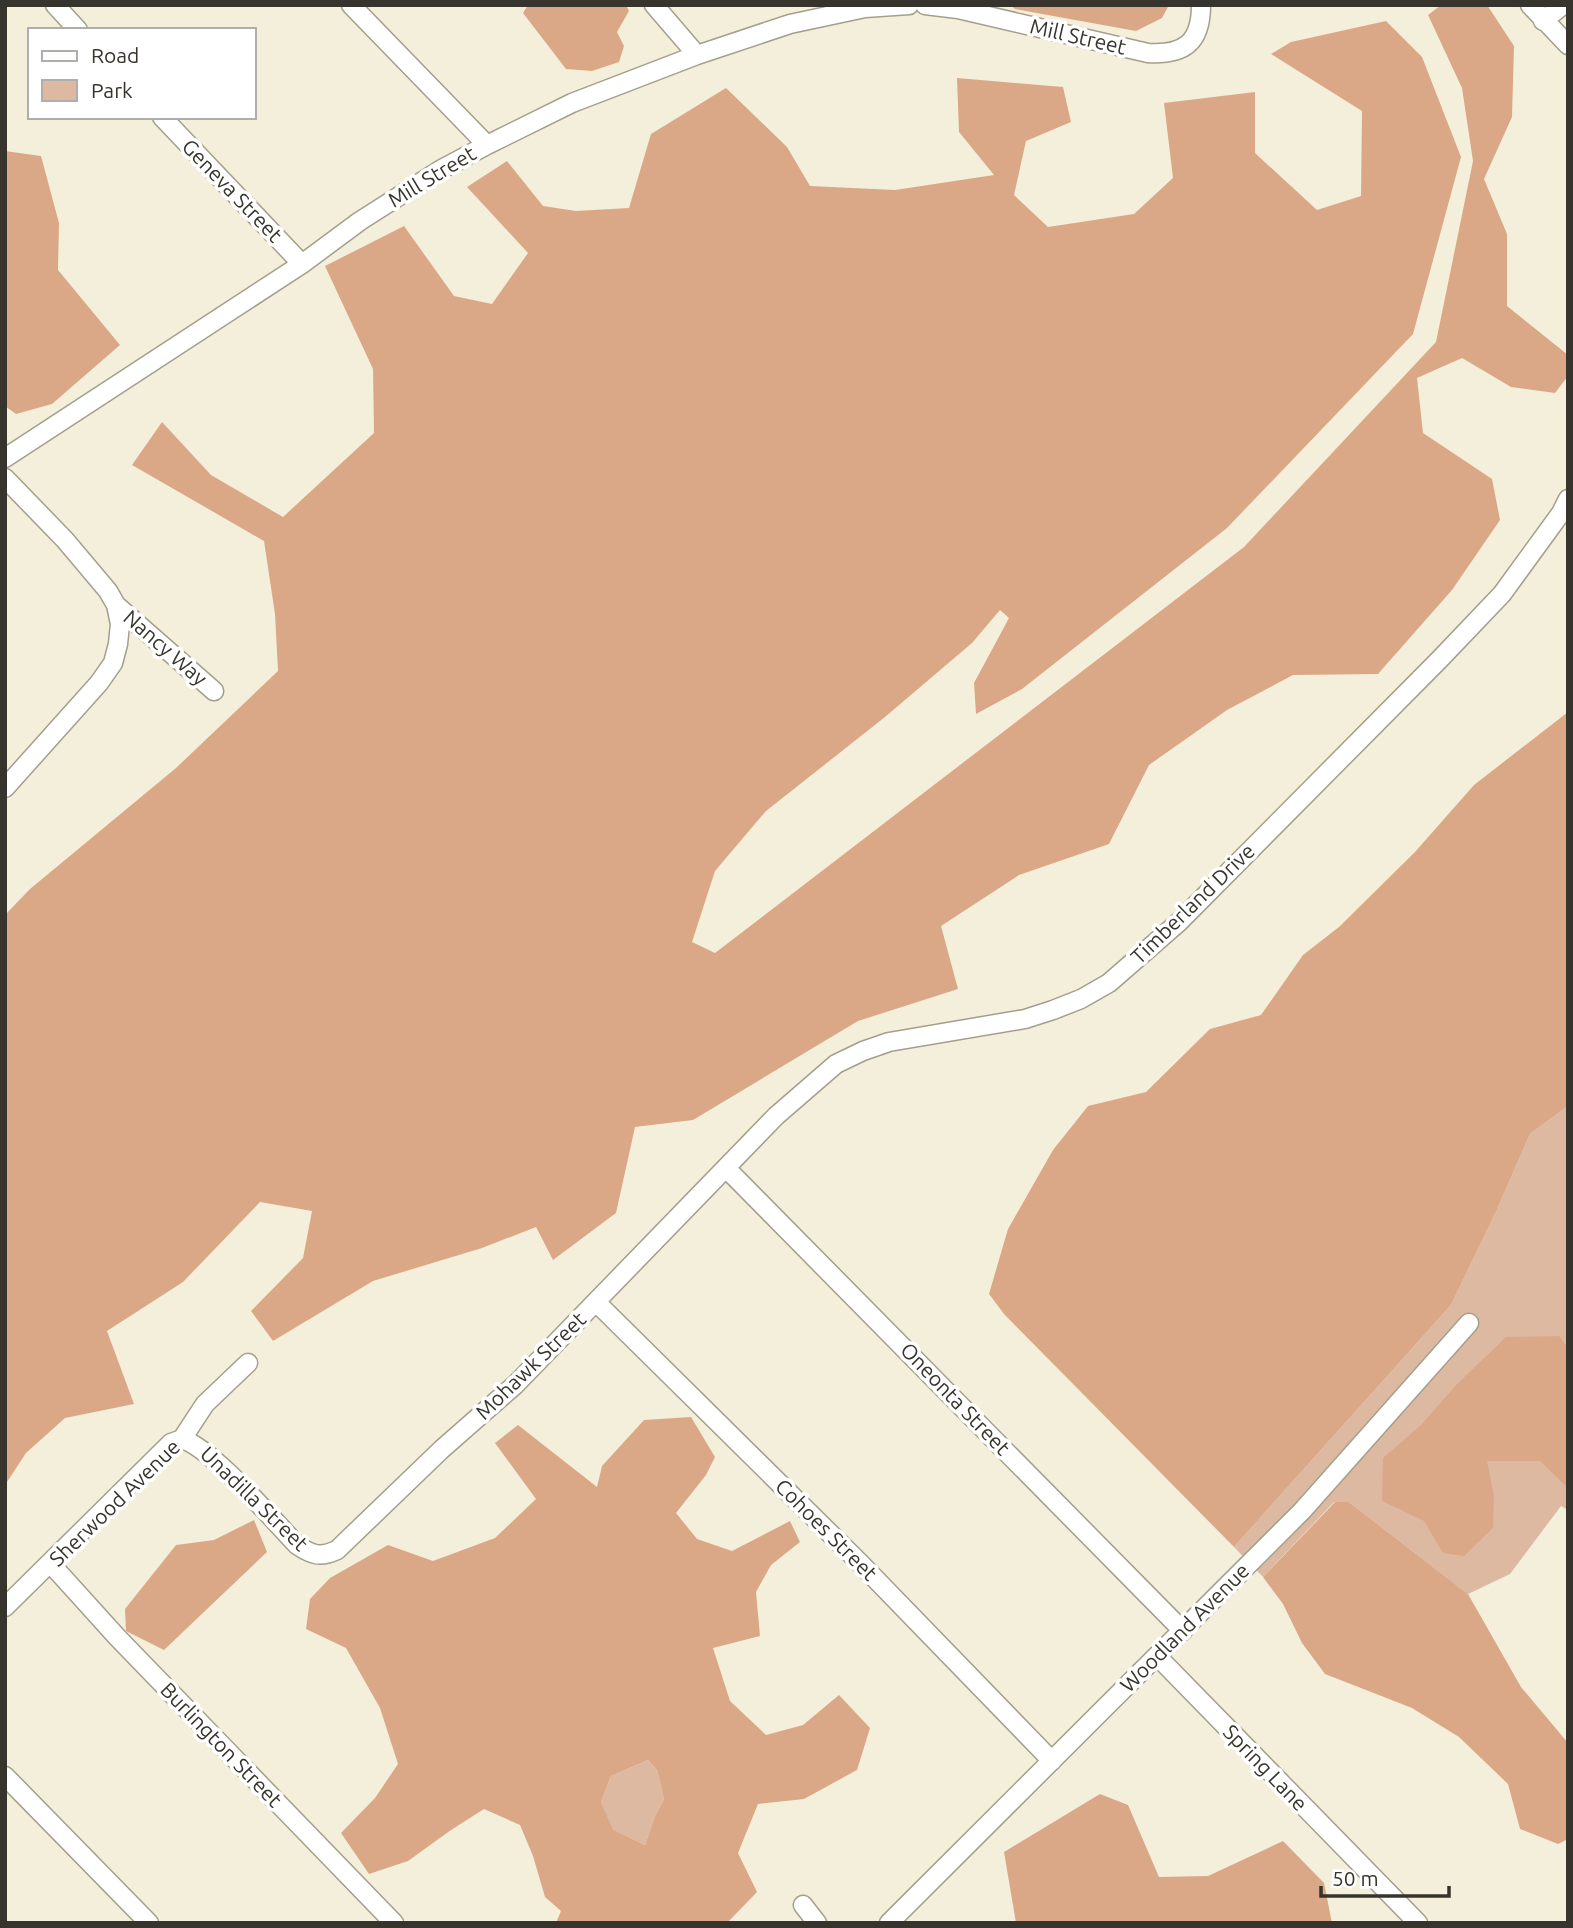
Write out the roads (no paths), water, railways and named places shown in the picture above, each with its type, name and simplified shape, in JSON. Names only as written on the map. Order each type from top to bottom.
[{"type":"street","points":[[55,5],[76,28]]},
{"type":"street","points":[[351,5],[487,145]]},
{"type":"street","points":[[654,5],[697,55]]},
{"type":"street","name":"Mill Street","points":[[5,458],[302,264],[383,206],[440,170],[487,145],[572,103],[697,55],[790,24],[865,8],[909,5]]},
{"type":"street","name":"Mill Street","points":[[925,5],[958,9],[1148,53],[1167,54],[1181,51],[1192,40],[1201,25],[1201,5]]},
{"type":"street","points":[[1530,5],[1568,45]]},
{"type":"street","points":[[1543,20],[1563,5]]},
{"type":"street","name":"Geneva Street","points":[[164,119],[302,264]]},
{"type":"street","name":"Nancy Way","points":[[5,478],[65,540],[108,591],[116,605],[214,691]]},
{"type":"street","name":"Timberland Drive","points":[[726,1168],[803,1090],[836,1064],[863,1051],[916,1035],[1025,1019],[1071,1003],[1109,982],[1179,922],[1502,594],[1561,513],[1568,499]]},
{"type":"street","points":[[5,788],[99,683],[113,663],[120,624],[116,605]]},
{"type":"street","name":"Mohawk Street","points":[[327,1555],[337,1550],[442,1449],[515,1385],[726,1168]]},
{"type":"street","name":"Oneonta Street","points":[[726,1168],[1183,1631]]},
{"type":"street","name":"Cohoes Street","points":[[597,1303],[860,1563],[1052,1761]]},
{"type":"street","name":"Woodland Avenue","points":[[889,1923],[1312,1500],[1469,1323]]},
{"type":"street","name":"Sherwood Avenue","points":[[5,1607],[171,1443],[182,1439],[205,1404],[248,1363]]},
{"type":"street","name":"Unadilla Street","points":[[182,1439],[195,1443],[224,1469],[297,1545],[309,1553],[327,1555]]},
{"type":"street","name":"Burlington Street","points":[[51,1564],[117,1637],[394,1923]]},
{"type":"street","name":"Spring Lane","points":[[1157,1656],[1418,1923]]},
{"type":"street","points":[[5,1776],[149,1923]]},
{"type":"street","points":[[803,1905],[817,1923]]}]
